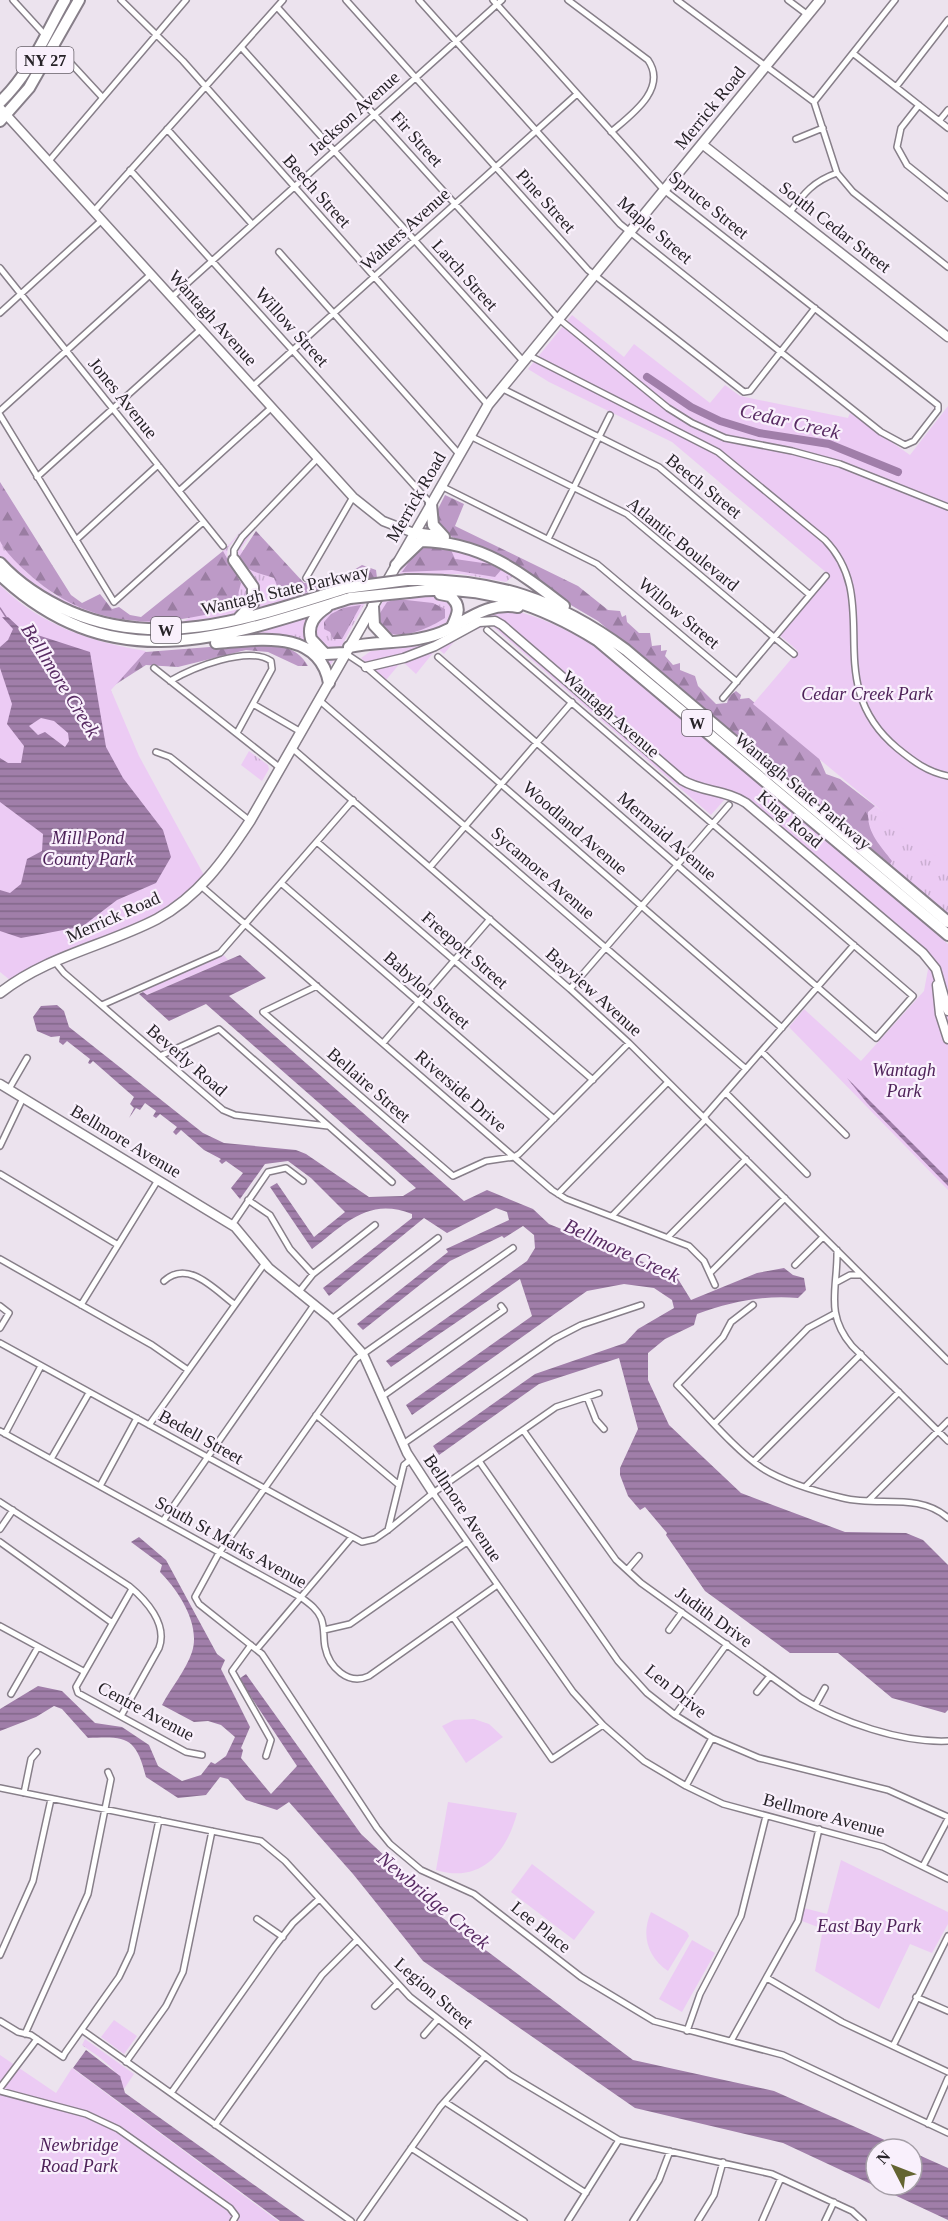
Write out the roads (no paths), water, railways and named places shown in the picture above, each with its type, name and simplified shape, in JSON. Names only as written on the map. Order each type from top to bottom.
[{"type":"highway","name":"NY 27","points":[[0,102],[23,76],[65,0]]},
{"type":"highway","name":"NY 27","points":[[2,115],[26,93],[79,0]]},
{"type":"highway","points":[[431,504],[433,525],[447,539]]},
{"type":"highway","points":[[414,533],[432,534],[506,563],[526,576],[579,623]]},
{"type":"highway","points":[[396,565],[421,541],[462,546]]},
{"type":"highway","points":[[234,560],[247,576],[253,593],[253,603],[238,619]]},
{"type":"highway","name":"Wantagh State Parkway","points":[[0,563],[29,590],[47,602],[85,618],[126,628],[156,631],[186,629],[238,619],[348,593],[443,580],[508,590],[579,623],[626,650],[948,922]]},
{"type":"highway","points":[[443,580],[507,584],[513,582],[516,576],[506,563]]},
{"type":"highway","name":"Wantagh State Parkway","points":[[0,575],[35,605],[66,621],[140,643],[186,642],[224,636],[330,604],[348,593]]},
{"type":"highway","points":[[408,586],[450,596],[456,601],[459,614],[452,627]]},
{"type":"highway","name":"Wantagh State Parkway","points":[[408,586],[481,593],[579,623],[948,935]]},
{"type":"highway","points":[[330,604],[314,618],[310,626],[311,639],[325,654],[418,639],[452,627],[479,612],[501,606],[522,608],[579,623]]},
{"type":"highway","points":[[373,606],[374,625],[390,642]]},
{"type":"highway","points":[[186,642],[267,639],[295,644],[312,652],[321,661],[329,683]]},
{"type":"main road","name":"Merrick Road","points":[[0,993],[34,969],[157,919],[201,886],[227,856],[320,700],[488,405],[820,0]]},
{"type":"street","points":[[13,0],[45,35]]},
{"type":"street","name":"Beech Street","points":[[121,0],[155,36],[183,61],[293,188],[488,405]]},
{"type":"street","points":[[49,161],[186,0]]},
{"type":"street","points":[[94,211],[283,0]]},
{"type":"street","name":"Pine Street","points":[[346,0],[594,276],[744,392],[750,391],[781,352]]},
{"type":"street","name":"Maple Street","points":[[419,0],[620,224],[881,432],[905,445]]},
{"type":"street","name":"Jackson Avenue","points":[[172,297],[375,115],[495,2],[502,0]]},
{"type":"street","points":[[568,0],[648,60],[656,75],[653,89],[633,114],[612,132]]},
{"type":"street","points":[[677,0],[814,102],[837,173],[852,192],[948,267]]},
{"type":"street","points":[[788,0],[808,15]]},
{"type":"street","points":[[814,102],[895,0]]},
{"type":"street","name":"Spruce Street","points":[[495,2],[664,190],[936,403],[938,410],[914,441],[905,445]]},
{"type":"street","name":"Fir Street","points":[[277,7],[559,319],[668,408],[701,428],[749,444],[792,451],[840,464],[948,507]]},
{"type":"street","points":[[896,87],[948,20]]},
{"type":"street","points":[[54,45],[102,98]]},
{"type":"street","name":"Larch Street","points":[[241,47],[414,240],[526,358]]},
{"type":"street","points":[[854,54],[948,128]]},
{"type":"street","name":"Walters Avenue","points":[[252,386],[577,94]]},
{"type":"street","points":[[919,105],[901,128],[897,147],[907,165],[948,198]]},
{"type":"street","points":[[939,121],[948,110]]},
{"type":"street","name":"Wantagh Avenue","points":[[2,115],[49,161],[353,497],[383,521],[414,533]]},
{"type":"street","points":[[796,138],[823,128]]},
{"type":"street","points":[[167,129],[252,224]]},
{"type":"street","name":"South Cedar Street","points":[[702,144],[948,337]]},
{"type":"street","name":"Willow Street","points":[[130,170],[431,504]]},
{"type":"street","points":[[790,212],[807,189],[822,178],[837,173]]},
{"type":"street","points":[[0,314],[102,220]]},
{"type":"street","points":[[279,252],[459,454]]},
{"type":"street","name":"Jones Avenue","points":[[0,268],[223,546]]},
{"type":"street","points":[[0,411],[151,274]]},
{"type":"street","points":[[781,352],[815,308]]},
{"type":"street","points":[[38,477],[201,329]]},
{"type":"street","points":[[526,358],[712,448],[825,540],[838,555],[848,578],[855,680],[866,713],[883,736],[917,764],[948,776]]},
{"type":"street","name":"Beech Street","points":[[501,388],[659,467],[810,595]]},
{"type":"street","points":[[179,491],[272,407]]},
{"type":"street","points":[[0,415],[114,602],[203,522]]},
{"type":"street","points":[[548,539],[610,415]]},
{"type":"street","name":"Atlantic Boulevard","points":[[470,436],[627,514],[794,654]]},
{"type":"street","points":[[234,560],[234,550],[242,537],[318,458]]},
{"type":"street","points":[[76,540],[158,465]]},
{"type":"street","name":"Willow Street","points":[[441,486],[597,564],[737,682]]},
{"type":"street","points":[[306,578],[353,497]]},
{"type":"street","points":[[723,698],[826,576]]},
{"type":"street","name":"King Road","points":[[366,667],[405,658],[435,646],[479,622],[495,621],[502,625],[682,780],[690,785],[735,796],[746,803],[923,953],[936,969],[948,1011]]},
{"type":"street","name":"Wantagh Avenue","points":[[487,630],[913,996],[876,1038]]},
{"type":"street","name":"Woodland Avenue","points":[[347,650],[782,1028]]},
{"type":"street","points":[[170,681],[185,672],[215,662],[262,655],[271,661],[272,669],[237,733]]},
{"type":"street","name":"Mermaid Avenue","points":[[438,657],[876,1038]]},
{"type":"street","points":[[154,668],[279,767]]},
{"type":"street","name":"Sycamore Avenue","points":[[320,700],[746,1069]]},
{"type":"street","points":[[430,867],[572,702]]},
{"type":"street","points":[[253,704],[301,732]]},
{"type":"street","name":"Bayview Avenue","points":[[291,748],[570,989],[629,1043],[948,1361]]},
{"type":"street","points":[[156,752],[170,757],[250,820]]},
{"type":"street","points":[[102,1005],[220,953],[353,800]]},
{"type":"street","points":[[570,989],[729,806]]},
{"type":"street","name":"Freeport Street","points":[[317,842],[593,1080]]},
{"type":"street","name":"Babylon Street","points":[[281,883],[554,1119]]},
{"type":"street","name":"Riverside Drive","points":[[201,886],[558,1194],[668,1237],[695,1250],[704,1261],[715,1285]]},
{"type":"street","points":[[383,1044],[490,920]]},
{"type":"street","points":[[612,1216],[705,1118],[854,945]]},
{"type":"street","name":"Beverly Road","points":[[54,960],[160,1056],[229,1113],[327,1126]]},
{"type":"street","points":[[936,969],[940,1014],[948,1039]]},
{"type":"street","name":"Bellaire Street","points":[[317,986],[263,1012],[450,1174],[486,1161],[514,1157]]},
{"type":"street","points":[[160,1056],[219,1029],[392,1182]]},
{"type":"street","points":[[514,1157],[629,1043]]},
{"type":"street","points":[[762,1052],[846,1135]]},
{"type":"street","points":[[9,1089],[27,1058]]},
{"type":"street","points":[[558,1194],[668,1082]]},
{"type":"street","name":"Bellmore Avenue","points":[[0,1084],[232,1225],[265,1263],[298,1293],[332,1319],[363,1354],[410,1460],[496,1586],[573,1692],[603,1725],[644,1761],[686,1786],[723,1804],[883,1847],[948,1880]]},
{"type":"street","points":[[726,1093],[807,1174]]},
{"type":"street","points":[[0,1146],[23,1098]]},
{"type":"street","points":[[668,1237],[746,1159]]},
{"type":"street","points":[[232,1225],[268,1172],[286,1168],[303,1181]]},
{"type":"street","points":[[0,1174],[118,1245]]},
{"type":"street","points":[[81,1305],[158,1180]]},
{"type":"street","points":[[710,1273],[784,1198]]},
{"type":"street","points":[[248,1200],[270,1215],[290,1249],[313,1274]]},
{"type":"street","points":[[298,1293],[313,1274],[375,1225]]},
{"type":"street","points":[[795,1265],[823,1237]]},
{"type":"street","points":[[332,1319],[438,1238]]},
{"type":"street","points":[[219,1553],[356,1359],[513,1248]]},
{"type":"street","points":[[837,1250],[834,1314],[846,1339],[948,1441]]},
{"type":"street","points":[[0,1259],[152,1345],[188,1370]]},
{"type":"street","points":[[149,1425],[265,1263]]},
{"type":"street","points":[[165,1281],[173,1273],[184,1271],[195,1275],[234,1304]]},
{"type":"street","points":[[837,1282],[850,1275],[861,1275]]},
{"type":"street","points":[[163,1521],[314,1305]]},
{"type":"street","points":[[403,1444],[554,1340],[581,1325],[641,1305]]},
{"type":"street","points":[[753,1305],[731,1323],[723,1337],[677,1385],[754,1461],[775,1475],[842,1498],[919,1503],[932,1507],[948,1518]]},
{"type":"street","points":[[0,1306],[9,1313],[0,1328]]},
{"type":"street","points":[[383,1396],[504,1310],[501,1306]]},
{"type":"street","points":[[715,1422],[808,1328],[834,1314]]},
{"type":"street","name":"Bedell Street","points":[[0,1343],[351,1538]]},
{"type":"street","points":[[754,1461],[861,1354]]},
{"type":"street","points":[[2,1432],[41,1366]]},
{"type":"street","points":[[806,1486],[899,1392]]},
{"type":"street","points":[[51,1459],[89,1393]]},
{"type":"street","points":[[266,1756],[271,1740],[232,1671],[302,1598],[351,1538],[368,1541],[388,1530],[433,1493],[556,1407],[599,1393]]},
{"type":"street","points":[[587,1397],[596,1420],[604,1430]]},
{"type":"street","points":[[316,1415],[399,1485]]},
{"type":"street","points":[[100,1486],[137,1418]]},
{"type":"street","points":[[868,1501],[948,1421]]},
{"type":"street","name":"Judith Drive","points":[[523,1430],[605,1547],[627,1570],[682,1612],[815,1706],[859,1725],[927,1741],[948,1742]]},
{"type":"street","name":"South St Marks Avenue","points":[[2,1432],[302,1598],[318,1612],[324,1630],[325,1647],[332,1662],[344,1676],[356,1680],[369,1676],[496,1586]]},
{"type":"street","points":[[388,1530],[404,1465],[410,1460]]},
{"type":"street","name":"Len Drive","points":[[479,1461],[618,1661],[647,1693],[675,1715],[712,1737],[759,1758],[888,1790],[948,1818]]},
{"type":"street","points":[[0,1502],[132,1589],[154,1615],[162,1637],[159,1648],[121,1716]]},
{"type":"street","points":[[0,1529],[13,1510]]},
{"type":"street","points":[[0,1542],[111,1622]]},
{"type":"street","points":[[324,1630],[350,1624],[467,1542]]},
{"type":"street","name":"Lee Place","points":[[219,1553],[195,1597],[199,1604],[254,1647],[377,1828],[403,1856],[433,1876],[474,1894],[581,1977],[662,2025],[783,2055],[948,2133]]},
{"type":"street","points":[[627,1570],[639,1556]]},
{"type":"street","name":"Centre Avenue","points":[[132,1589],[83,1671],[76,1687],[78,1693],[186,1752],[202,1755]]},
{"type":"street","points":[[669,1630],[682,1612]]},
{"type":"street","points":[[453,1617],[552,1759],[603,1725]]},
{"type":"street","points":[[0,1626],[83,1671]]},
{"type":"street","points":[[675,1715],[727,1644]]},
{"type":"street","points":[[11,1694],[38,1647]]},
{"type":"street","points":[[757,1692],[770,1676]]},
{"type":"street","points":[[815,1706],[825,1688]]},
{"type":"street","points":[[686,1786],[712,1737]]},
{"type":"street","points":[[24,1793],[31,1759],[37,1752]]},
{"type":"street","points":[[25,2034],[88,1894],[111,1779],[108,1772]]},
{"type":"street","name":"Legion Street","points":[[0,1788],[249,1838],[268,1845],[397,1984],[510,2075],[620,2140],[781,2178],[852,2211],[863,2221]]},
{"type":"street","points":[[0,1955],[33,1881],[51,1799]]},
{"type":"street","points":[[687,2031],[700,1994],[741,1917],[766,1816]]},
{"type":"street","points":[[923,1866],[948,1818]]},
{"type":"street","points":[[0,2021],[37,2039],[63,2057],[119,1977],[131,1952],[159,1820]]},
{"type":"street","points":[[731,2042],[798,1922],[819,1829]]},
{"type":"street","points":[[126,2062],[166,2006],[183,1972],[212,1831]]},
{"type":"street","points":[[171,2093],[282,1937],[319,1899]]},
{"type":"street","points":[[256,1919],[282,1937]]},
{"type":"street","points":[[892,2046],[916,1997],[946,1945],[948,1936]]},
{"type":"street","points":[[215,2125],[322,1975],[357,1940]]},
{"type":"street","points":[[768,1978],[842,2022],[948,2072]]},
{"type":"street","points":[[375,2006],[397,1984]]},
{"type":"street","points":[[916,1997],[948,2012]]},
{"type":"street","points":[[423,2035],[438,2019]]},
{"type":"street","points":[[82,2030],[351,2221]]},
{"type":"street","points":[[37,2039],[0,2090],[86,2114],[125,2133],[234,2211],[233,2221]]},
{"type":"street","points":[[360,2221],[445,2102],[485,2056]]},
{"type":"street","points":[[928,2124],[948,2078]]},
{"type":"street","points":[[445,2102],[586,2193]]},
{"type":"street","points":[[568,2221],[620,2140]]},
{"type":"street","points":[[411,2148],[524,2221]]},
{"type":"street","points":[[633,2221],[659,2180],[670,2151]]},
{"type":"street","points":[[698,2221],[714,2195],[723,2163]]},
{"type":"street","points":[[762,2221],[781,2178]]},
{"type":"street","points":[[825,2221],[834,2202]]},
{"type":"water","name":"Mill Pond County Park","points":[[2,617],[8,617],[22,630],[90,652],[106,747],[123,778],[163,830],[171,857],[156,883],[117,900],[83,926],[82,932],[78,933],[74,928],[21,938],[0,931],[0,890],[10,893],[21,884],[27,859],[42,851],[43,834],[0,802],[0,758],[8,763],[21,763],[24,746],[7,724],[12,704],[0,668],[0,647],[8,640],[13,629]],"holes":[[[41,718],[54,721],[68,733],[69,741],[65,747],[45,732],[38,735],[29,726]]]},
{"type":"water","points":[[240,955],[266,978],[229,996],[464,1201],[487,1190],[533,1209],[549,1224],[668,1272],[678,1279],[691,1300],[757,1273],[784,1268],[793,1275],[804,1278],[806,1290],[798,1298],[747,1300],[697,1314],[694,1325],[665,1339],[648,1353],[648,1380],[669,1425],[741,1493],[845,1532],[906,1533],[923,1540],[948,1565],[948,1710],[945,1713],[892,1698],[838,1653],[790,1653],[705,1591],[666,1535],[667,1533],[645,1507],[640,1510],[628,1496],[620,1475],[620,1468],[638,1429],[619,1358],[539,1384],[439,1455],[433,1446],[535,1374],[625,1343],[638,1329],[674,1308],[672,1300],[654,1288],[624,1284],[587,1291],[412,1415],[406,1405],[532,1316],[520,1279],[391,1367],[386,1361],[527,1261],[535,1248],[534,1235],[523,1226],[504,1238],[502,1236],[450,1261],[363,1330],[357,1324],[448,1252],[446,1249],[509,1220],[507,1212],[496,1208],[447,1233],[424,1218],[329,1296],[323,1288],[412,1218],[412,1214],[382,1208],[369,1211],[346,1223],[312,1249],[270,1187],[277,1183],[314,1237],[345,1212],[311,1178],[288,1161],[265,1164],[240,1199],[231,1188],[243,1173],[226,1161],[222,1164],[219,1161],[221,1159],[204,1150],[181,1130],[176,1135],[173,1132],[177,1127],[160,1114],[156,1118],[153,1116],[156,1111],[145,1103],[140,1110],[136,1108],[129,1118],[134,1108],[130,1104],[134,1097],[93,1061],[88,1063],[90,1059],[67,1041],[63,1045],[59,1042],[60,1036],[51,1037],[37,1031],[33,1017],[41,1006],[57,1005],[64,1011],[69,1027],[203,1133],[224,1143],[296,1150],[306,1154],[369,1197],[403,1196],[416,1188],[206,1004],[169,1021],[139,994],[143,992],[147,995]]},
{"type":"water","points":[[847,1078],[948,1179],[948,1186],[867,1103]]},
{"type":"water","points":[[139,1537],[166,1560],[217,1654],[225,1660],[221,1669],[250,1727],[241,1748],[243,1750],[241,1758],[271,1794],[297,1766],[239,1679],[246,1674],[361,1834],[426,1894],[428,1907],[633,2060],[774,2091],[878,2137],[864,2137],[864,2181],[783,2143],[635,2108],[423,1961],[353,1874],[289,1802],[277,1810],[246,1800],[228,1779],[220,1777],[206,1795],[178,1798],[146,1777],[138,1754],[128,1742],[112,1738],[88,1738],[62,1709],[54,1706],[36,1717],[0,1731],[0,1709],[38,1686],[62,1691],[95,1723],[122,1727],[149,1745],[158,1766],[182,1781],[201,1775],[211,1762],[215,1764],[226,1756],[235,1737],[221,1725],[208,1721],[194,1722],[162,1705],[192,1652],[194,1641],[191,1619],[174,1588],[160,1572],[162,1565],[131,1542]]},
{"type":"water","points":[[86,2050],[120,2076],[125,2093],[305,2221],[280,2221],[73,2068]]},
{"type":"water","points":[[924,2157],[948,2168],[948,2220],[899,2197],[924,2197]]},
{"type":"waterway","name":"Cedar Creek","points":[[647,377],[691,407],[720,421],[759,433],[829,444],[898,472]]},
{"type":"waterway","name":"Belllmore Creek","points":[[0,608],[6,617]]},
{"type":"park label","name":"Cedar Creek Park","points":[[867,694]]},
{"type":"park label","name":"Wantagh Park","points":[[904,1080]]},
{"type":"park label","name":"East Bay Park","points":[[869,1926]]},
{"type":"park label","name":"Newbridge Road Park","points":[[79,2155]]},
{"type":"water label","name":"Bellmore Creek","points":[[622,1250]]},
{"type":"water label","name":"Newbridge Creek","points":[[434,1900]]}]
